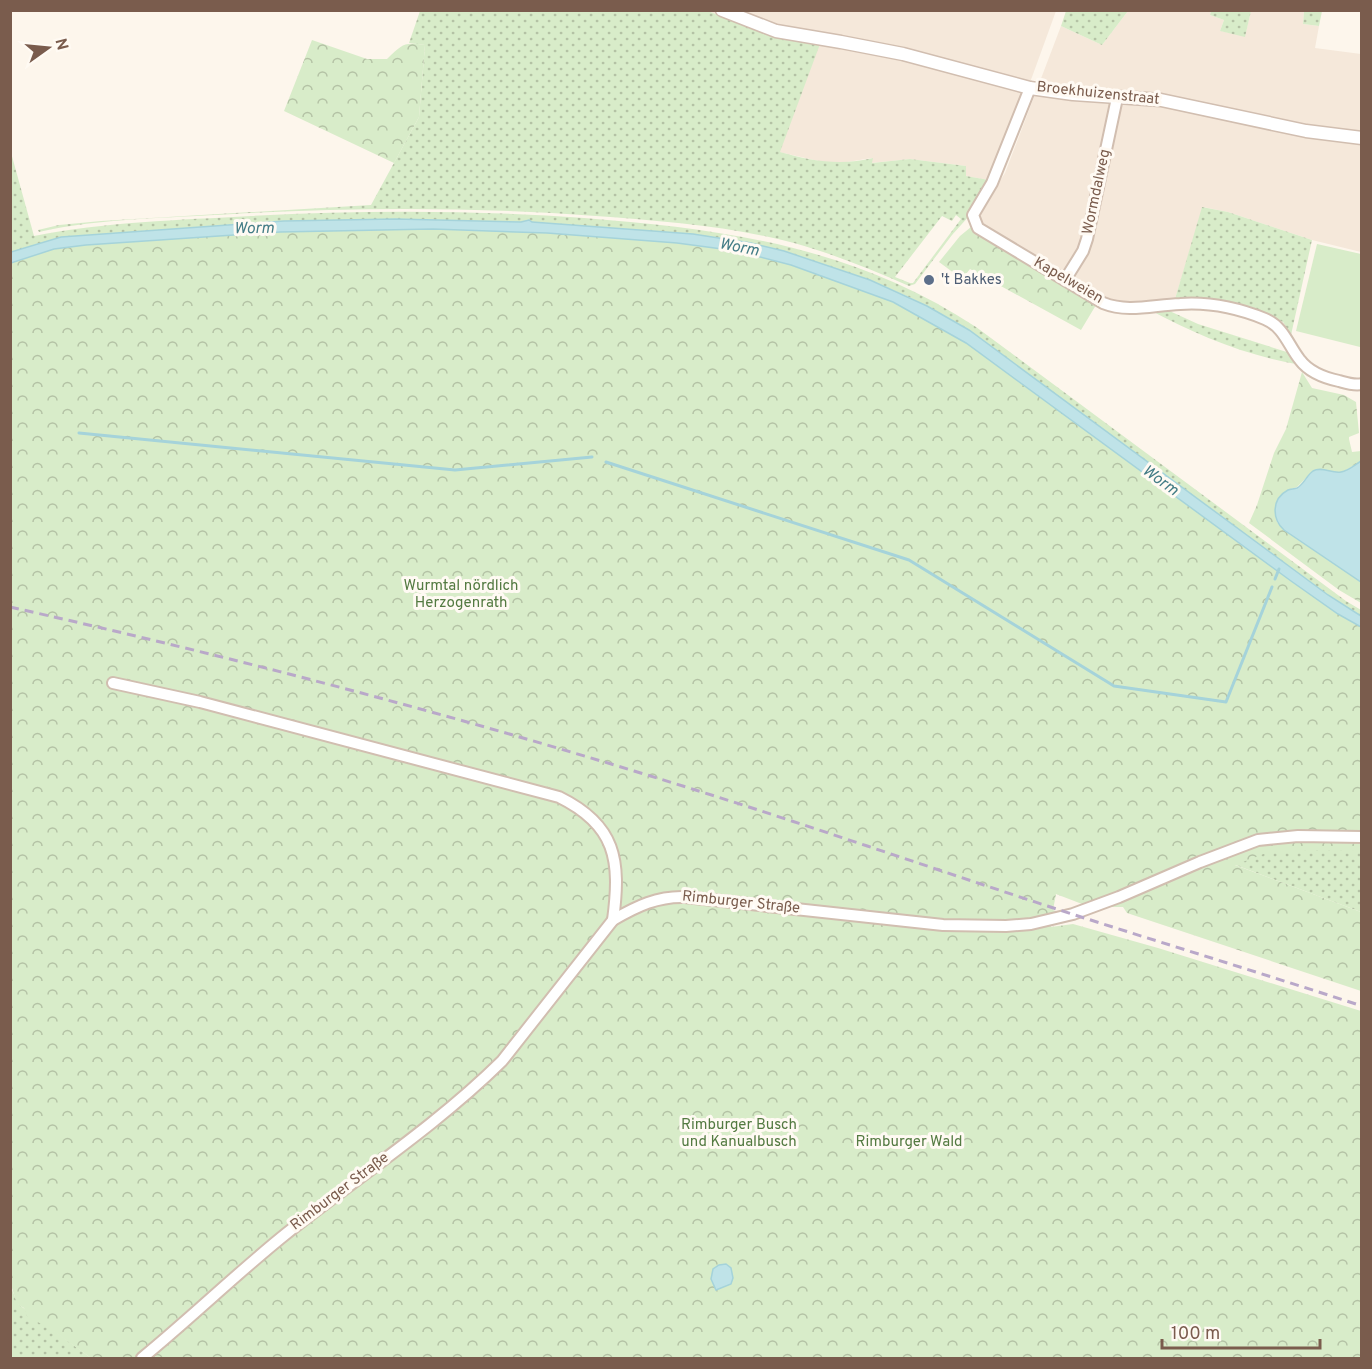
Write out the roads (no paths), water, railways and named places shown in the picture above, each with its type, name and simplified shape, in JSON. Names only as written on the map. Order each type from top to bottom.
[{"type":"street","name":"Broekhuizenstraat","points":[[722,10],[765,28],[903,54],[1030,88],[1117,98],[1161,100],[1306,131],[1362,138]]},
{"type":"street","name":"Kapelweien","points":[[1030,88],[992,183],[975,212],[974,219],[978,228],[1103,303],[1115,307],[1210,304],[1259,317],[1278,327],[1301,362],[1318,374],[1328,379],[1362,384]]},
{"type":"street","name":"Wormdalweg","points":[[1065,280],[1088,239],[1117,98]]},
{"type":"street","points":[[113,683],[200,702],[559,797],[588,814],[606,837],[617,876],[613,920]]},
{"type":"street","name":"Rimburger Straße","points":[[142,1359],[285,1234],[427,1128],[481,1082],[502,1062],[613,920],[643,904],[670,896],[943,925],[1031,924],[1073,914],[1119,897],[1258,840],[1288,837],[1362,837]]},
{"type":"water","name":"Worm","points":[[395,219],[521,222],[529,220],[693,234],[751,243],[784,251],[870,280],[927,306],[969,330],[1328,595],[1361,616],[1361,627],[1291,581],[966,343],[893,302],[791,265],[737,251],[677,243],[547,233],[433,229],[280,232],[86,245],[54,249],[11,263],[11,252],[61,237],[284,221]]},
{"type":"water","points":[[1361,461],[1361,582],[1284,530],[1277,520],[1275,509],[1282,494],[1297,488],[1313,471],[1320,469],[1341,472]]},
{"type":"water","points":[[726,1264],[731,1268],[733,1278],[731,1284],[716,1290],[711,1279],[713,1269]]},
{"type":"waterway","points":[[79,433],[455,470],[592,457]]},
{"type":"waterway","points":[[606,462],[909,560],[1114,686],[1226,702],[1272,587]]},
{"type":"waterway","points":[[1275,579],[1279,569]]},
{"type":"railway","points":[[10,607],[324,683],[557,748],[745,806],[1078,916],[1362,1006]]},
{"type":"place","name":"'t Bakkes","points":[[929,280]]},
{"type":"park label","name":"Wurmtal nördlich Herzogenrath","points":[[461,594]]},
{"type":"park label","name":"Rimburger Busch und Kanualbusch","points":[[739,1134]]},
{"type":"park label","name":"Rimburger Wald","points":[[909,1142]]}]
